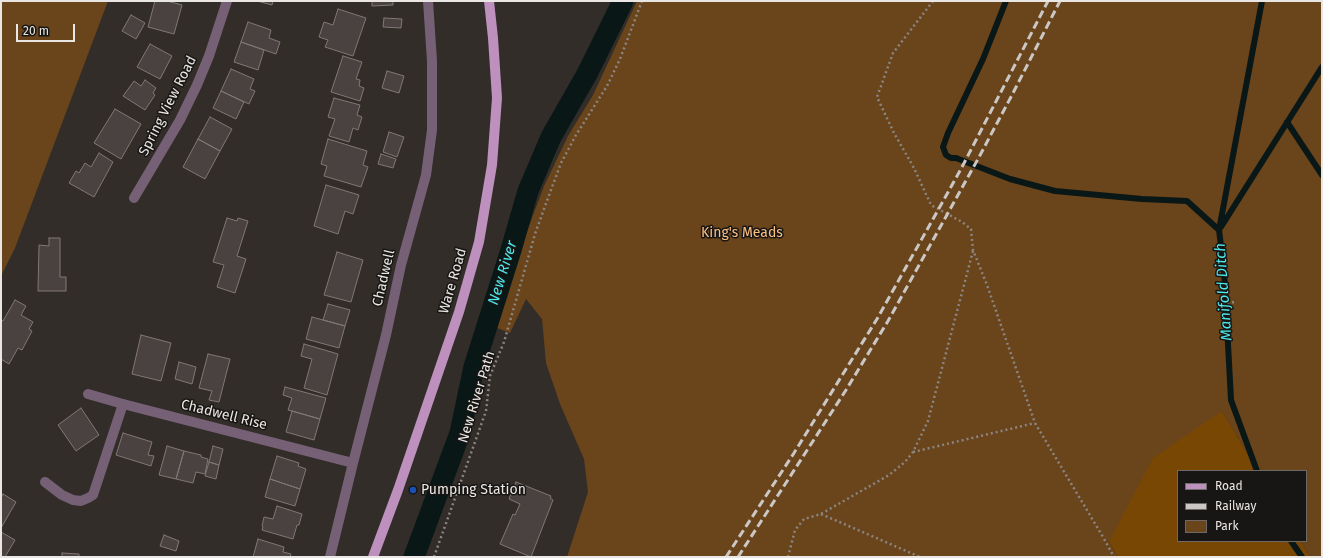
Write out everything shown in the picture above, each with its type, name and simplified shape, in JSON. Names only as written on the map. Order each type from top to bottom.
[{"type":"main road","name":"Ware Road","points":[[373,557],[398,490],[459,312],[479,242],[492,165],[497,98],[494,38],[489,1]]},
{"type":"street","name":"Spring View Road","points":[[134,198],[180,120],[197,85],[212,48],[227,1]]},
{"type":"street","name":"Chadwell","points":[[330,557],[386,336],[401,265],[426,175],[432,130],[432,61],[428,1]]},
{"type":"street","name":"Chadwell Rise","points":[[88,394],[353,462]]},
{"type":"street","points":[[45,482],[62,495],[73,500],[81,501],[93,495],[123,404]]},
{"type":"path","name":"New River Path","points":[[434,557],[486,411],[490,376],[504,342],[535,234],[548,198],[565,156],[576,135],[608,86],[642,1]]},
{"type":"path","points":[[933,1],[893,54],[877,97],[894,133],[914,168],[931,205],[962,222],[971,229],[973,250],[987,285],[1035,423],[1114,557]]},
{"type":"path","points":[[788,557],[795,530],[804,519],[821,514],[889,475],[905,462],[913,452],[928,421],[973,250]]},
{"type":"path","points":[[1217,303],[1238,302]]},
{"type":"path","points":[[913,452],[1035,423]]},
{"type":"path","points":[[821,514],[920,557]]},
{"type":"green space","points":[[1,1],[108,1],[15,248],[1,276]]},
{"type":"green space","name":"King's Meads","points":[[637,1],[1322,1],[1322,557],[1310,557],[1302,542],[1307,542],[1307,470],[1257,470],[1222,411],[1109,542],[1118,557],[567,557],[588,492],[584,459],[560,404],[546,363],[542,319],[526,299],[510,333],[497,328],[523,242],[544,186],[568,136],[593,95]]},
{"type":"shaded area","points":[[1222,411],[1257,470],[1177,470],[1177,542],[1302,542],[1310,557],[1118,557],[1109,542],[1153,458]]},
{"type":"building","points":[[155,1],[167,1],[182,5],[174,34],[148,27]]},
{"type":"building","points":[[257,1],[273,1],[272,5]]},
{"type":"building","points":[[372,1],[393,1],[393,5],[372,6]]},
{"type":"building","points":[[338,9],[366,18],[353,56],[325,47],[328,40],[319,37],[324,22],[333,25]]},
{"type":"building","points":[[131,15],[145,23],[136,39],[122,31]]},
{"type":"building","points":[[384,18],[402,19],[401,28],[383,27]]},
{"type":"building","points":[[248,22],[271,30],[269,38],[280,42],[276,54],[241,42]]},
{"type":"building","points":[[241,42],[264,50],[258,70],[234,62]]},
{"type":"building","points":[[150,44],[172,56],[160,79],[137,67]]},
{"type":"building","points":[[343,56],[362,62],[356,79],[360,80],[359,86],[364,88],[360,101],[331,92]]},
{"type":"building","points":[[231,69],[254,79],[250,89],[255,91],[249,104],[221,91]]},
{"type":"building","points":[[387,71],[404,76],[399,93],[382,88]]},
{"type":"building","points":[[145,80],[156,88],[153,93],[155,95],[145,110],[123,96],[134,81],[141,86]]},
{"type":"building","points":[[221,91],[244,102],[236,119],[213,108]]},
{"type":"building","points":[[334,98],[360,105],[357,115],[362,117],[358,130],[353,128],[349,142],[329,136],[335,119],[328,117]]},
{"type":"building","points":[[115,109],[141,124],[121,159],[94,143]]},
{"type":"building","points":[[210,117],[232,129],[220,151],[198,139]]},
{"type":"building","points":[[389,132],[404,137],[397,157],[383,152]]},
{"type":"building","points":[[198,139],[220,151],[205,179],[183,167]]},
{"type":"building","points":[[328,139],[367,151],[363,165],[368,167],[361,187],[324,176],[327,166],[321,164]]},
{"type":"building","points":[[99,153],[113,162],[94,197],[69,183],[76,171],[79,173],[85,163],[91,167]]},
{"type":"building","points":[[381,154],[396,159],[393,168],[378,164]]},
{"type":"building","points":[[326,185],[359,195],[353,214],[345,211],[338,234],[314,226]]},
{"type":"building","points":[[227,218],[237,221],[238,218],[248,221],[237,256],[246,259],[235,293],[217,287],[224,265],[213,262]]},
{"type":"building","points":[[49,238],[60,238],[60,277],[66,277],[66,291],[38,291],[39,245],[49,246]]},
{"type":"building","points":[[337,252],[363,260],[351,302],[324,295]]},
{"type":"building","points":[[15,300],[26,306],[21,315],[33,322],[29,329],[32,331],[22,350],[18,348],[9,364],[1,359],[1,320],[3,321]]},
{"type":"building","points":[[328,304],[350,310],[345,326],[323,320]]},
{"type":"building","points":[[312,317],[345,326],[339,348],[306,339]]},
{"type":"building","points":[[141,335],[171,343],[161,381],[132,374]]},
{"type":"building","points":[[304,344],[338,354],[327,395],[304,388],[312,359],[301,356]]},
{"type":"building","points":[[208,354],[230,359],[219,402],[209,400],[212,391],[199,388]]},
{"type":"building","points":[[179,362],[196,367],[192,384],[175,379]]},
{"type":"building","points":[[285,387],[326,398],[320,419],[288,410],[292,398],[283,395]]},
{"type":"building","points":[[81,408],[99,435],[76,451],[58,425]]},
{"type":"building","points":[[292,411],[320,419],[314,440],[286,432]]},
{"type":"building","points":[[123,433],[152,442],[148,455],[154,456],[151,466],[116,455]]},
{"type":"building","points":[[167,446],[184,451],[176,479],[159,475]]},
{"type":"building","points":[[213,446],[223,449],[219,465],[209,462]]},
{"type":"building","points":[[184,451],[201,455],[201,457],[208,459],[205,474],[196,472],[193,483],[176,479]]},
{"type":"building","points":[[277,456],[299,463],[298,466],[306,469],[300,489],[270,479]]},
{"type":"building","points":[[209,462],[219,465],[216,479],[205,476]]},
{"type":"building","points":[[270,479],[300,489],[295,506],[265,497]]},
{"type":"building","points":[[516,482],[551,496],[550,498],[553,500],[531,557],[500,544],[513,514],[515,515],[520,504],[509,499]]},
{"type":"building","points":[[3,494],[16,502],[1,528],[1,498]]},
{"type":"building","points":[[277,506],[302,514],[293,539],[262,530],[264,517],[273,519]]},
{"type":"building","points":[[1,532],[15,540],[5,557],[1,557]]},
{"type":"building","points":[[164,535],[179,541],[176,551],[160,546]]},
{"type":"building","points":[[258,539],[284,547],[283,552],[291,554],[290,557],[253,557]]},
{"type":"building","points":[[62,553],[79,554],[79,557],[62,557]]},
{"type":"waterway","name":"New River","points":[[414,557],[460,433],[474,367],[528,191],[551,137],[587,74],[623,1]]},
{"type":"waterway","points":[[1006,1],[983,59],[948,133],[943,147],[946,155],[1010,179],[1055,191],[1142,199],[1187,201],[1219,230]]},
{"type":"waterway","name":"Manifold Ditch","points":[[1257,470],[1231,400],[1224,270],[1219,230],[1262,1]]},
{"type":"waterway","name":"Manifold Ditch","points":[[1221,227],[1322,67]]},
{"type":"waterway","points":[[1287,122],[1322,175]]},
{"type":"waterway","name":"Manifold Ditch","points":[[1292,542],[1302,557]]},
{"type":"railway","points":[[726,557],[794,453],[877,319],[961,169],[1048,1]]},
{"type":"railway","points":[[738,557],[846,390],[888,321],[978,159],[1060,1]]},
{"type":"place","name":"Pumping Station","points":[[413,490]]}]
